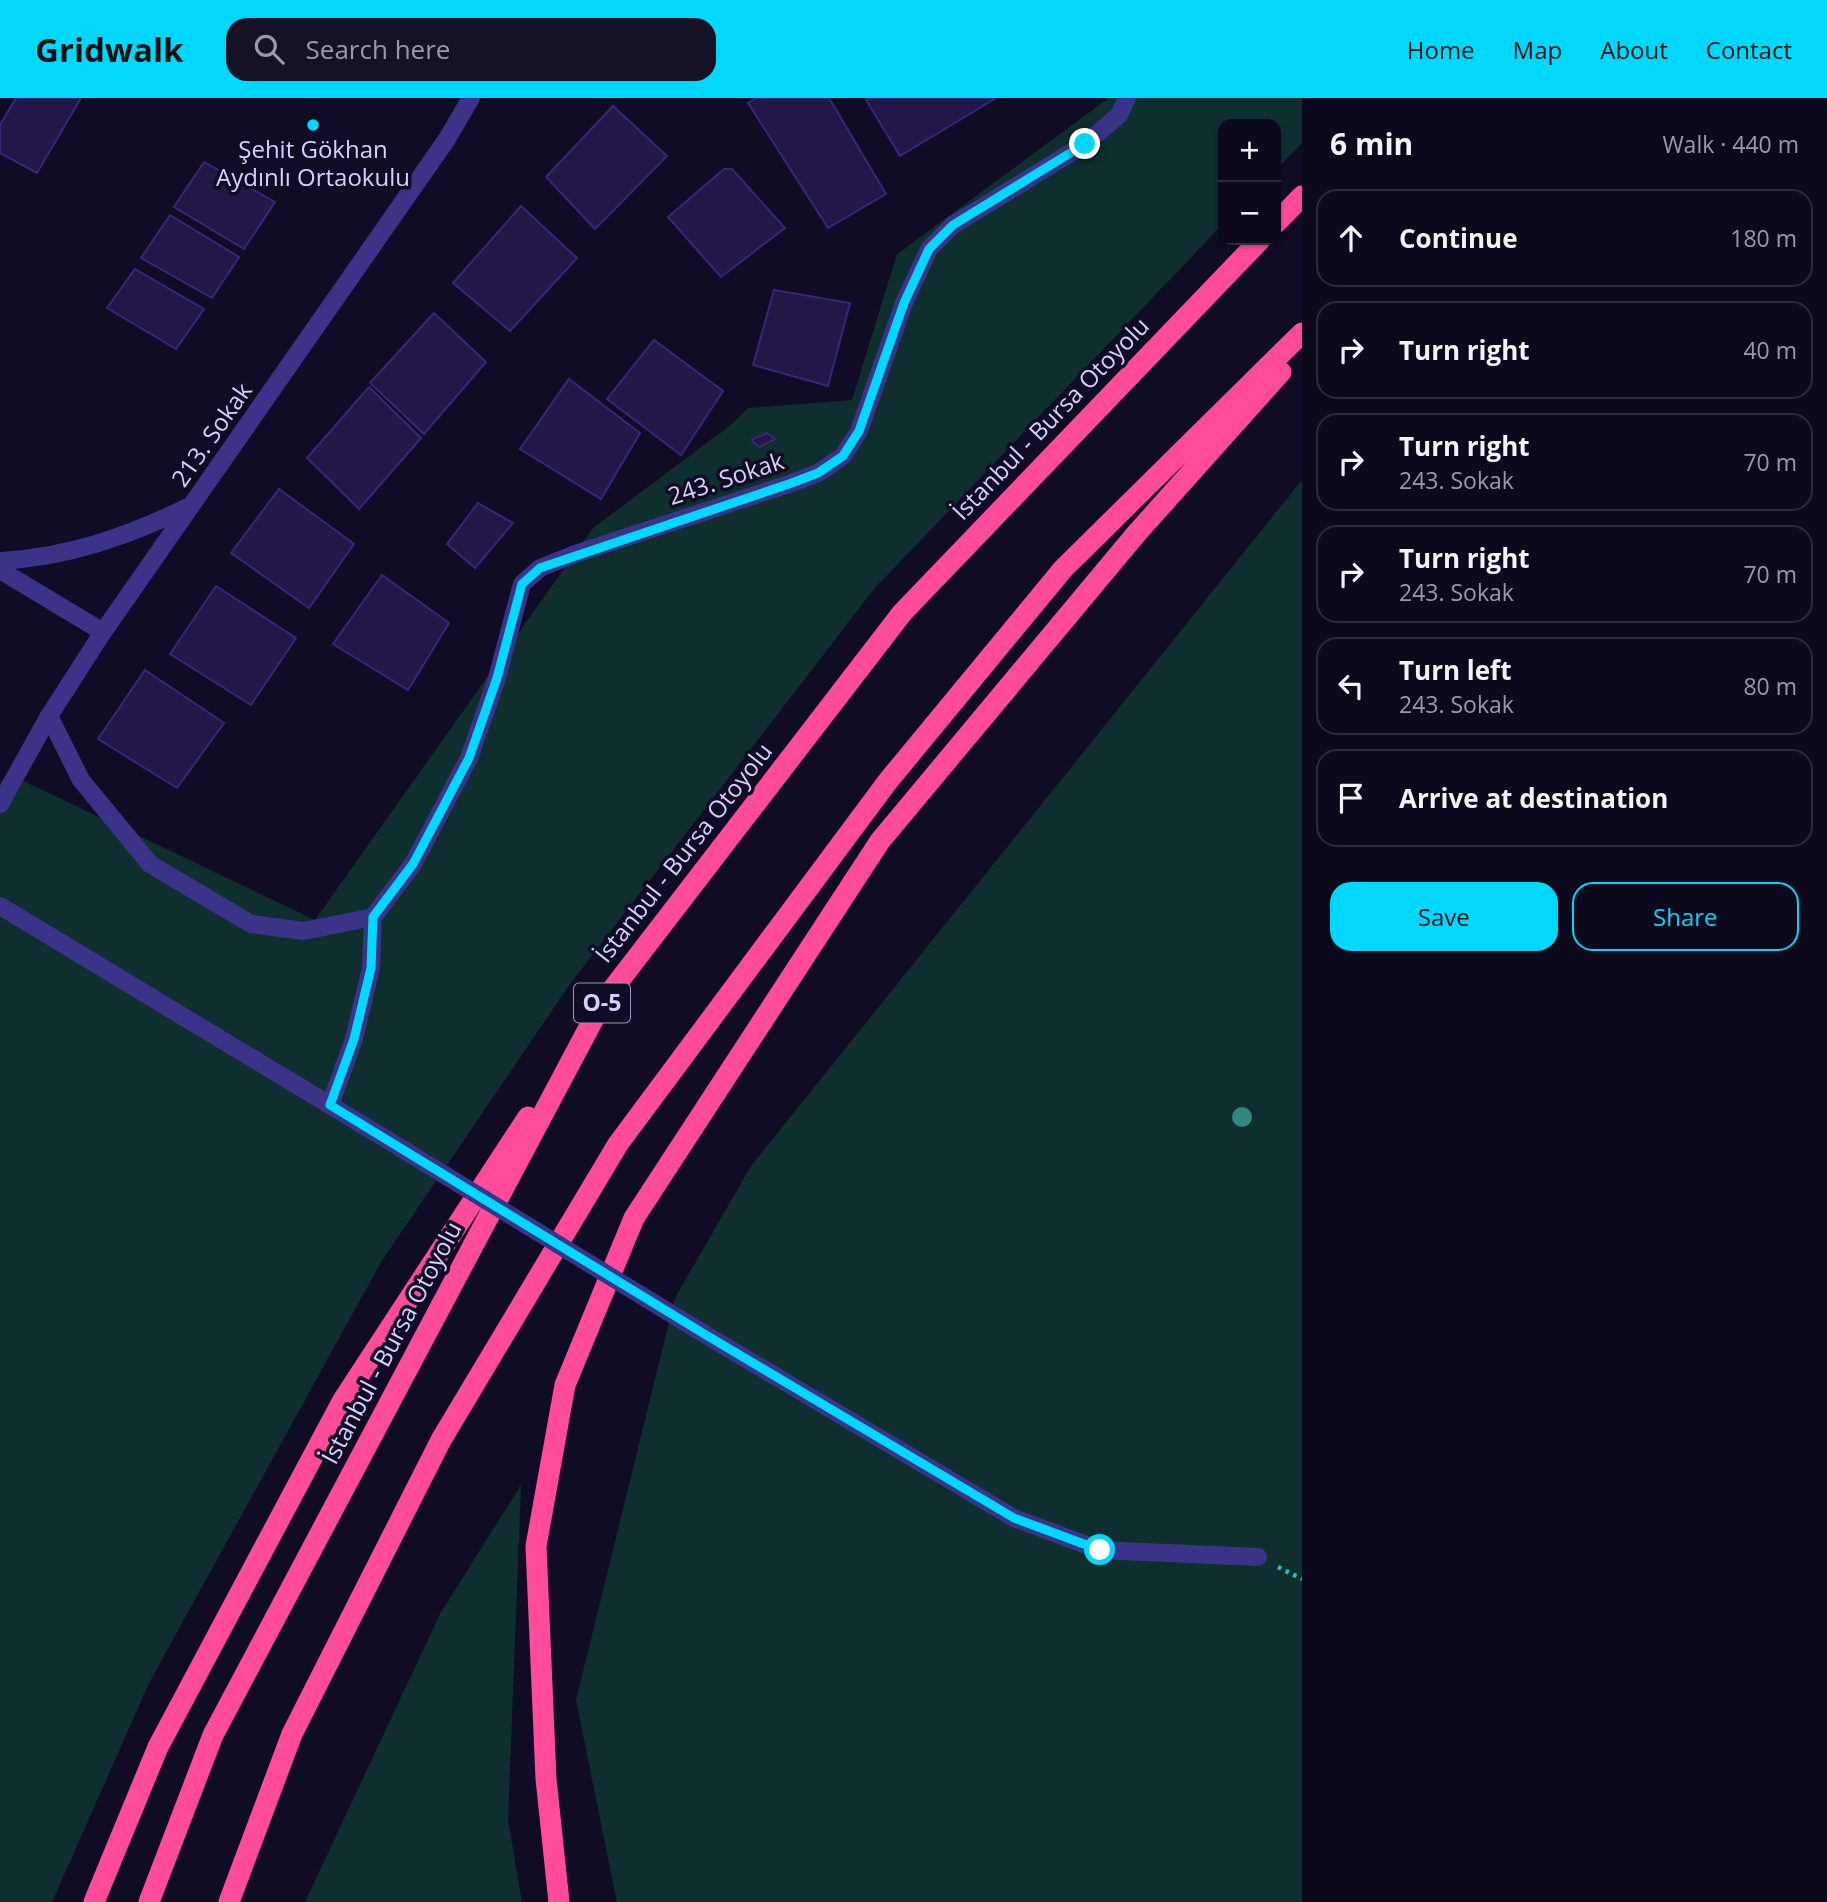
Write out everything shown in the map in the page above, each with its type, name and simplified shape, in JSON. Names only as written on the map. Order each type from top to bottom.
[{"type":"highway","points":[[1281,218],[1302,196]]},
{"type":"highway","name":"İstanbul - Bursa Otoyolu","points":[[149,1902],[213,1735],[602,1003],[902,613],[1254,245]]},
{"type":"highway","points":[[229,1902],[292,1734],[428,1464],[618,1144],[888,781],[1063,569],[1302,333]]},
{"type":"highway","points":[[559,1902],[547,1779],[536,1546],[565,1385],[634,1217],[724,1084],[880,841],[1136,534],[1302,348]]},
{"type":"highway","points":[[94,1902],[158,1747],[343,1400],[602,1003]]},
{"type":"street","name":"213. Sokak","points":[[0,804],[49,716],[103,632],[447,139],[471,98]]},
{"type":"street","name":"243. Sokak","points":[[373,917],[413,864],[469,758],[497,678],[522,584],[540,568],[789,484],[818,473],[843,456],[859,431],[904,303],[929,249],[953,225],[1085,144],[1119,115],[1126,98]]},
{"type":"street","points":[[0,561],[39,559],[88,548],[145,528],[194,504]]},
{"type":"street","points":[[0,570],[103,632]]},
{"type":"street","points":[[49,716],[82,780],[150,864],[251,924],[304,930],[373,917],[371,968],[354,1039],[330,1105]]},
{"type":"street","points":[[0,906],[706,1335],[1014,1518],[1100,1550],[1258,1557]]},
{"type":"green space","points":[[1109,98],[1302,98],[1302,143],[1281,165],[1281,119],[1218,119],[1218,229],[874,589],[570,984],[381,1262],[149,1683],[52,1902],[0,1902],[0,784],[9,774],[315,920],[593,528],[732,424],[748,408],[852,400],[897,254]]},
{"type":"green space","points":[[1302,480],[1302,1902],[617,1902],[576,1700],[675,1298],[751,1166]]},
{"type":"green space","points":[[521,1485],[508,1820],[522,1902],[305,1902],[440,1614]]},
{"type":"building","points":[[16,98],[81,98],[37,173],[0,153],[0,125]]},
{"type":"building","points":[[756,98],[829,98],[886,194],[828,228],[748,103]]},
{"type":"building","points":[[996,98],[900,156],[866,100]]},
{"type":"building","points":[[613,106],[667,156],[595,229],[546,177]]},
{"type":"building","points":[[204,162],[275,202],[244,249],[174,207]]},
{"type":"building","points":[[724,169],[732,169],[785,228],[721,277],[668,217]]},
{"type":"building","points":[[521,206],[577,258],[510,331],[453,283]]},
{"type":"building","points":[[170,215],[239,257],[212,298],[141,258]]},
{"type":"building","points":[[135,269],[204,309],[176,349],[107,308]]},
{"type":"building","points":[[774,290],[850,303],[828,386],[753,365]]},
{"type":"building","points":[[434,313],[486,362],[424,434],[370,383]]},
{"type":"building","points":[[654,340],[723,391],[681,455],[607,399]]},
{"type":"building","points":[[569,379],[640,433],[601,499],[520,449]]},
{"type":"building","points":[[369,387],[421,438],[359,509],[307,458]]},
{"type":"building","points":[[767,433],[775,439],[759,447],[751,440]]},
{"type":"building","points":[[279,489],[354,544],[309,608],[231,553]]},
{"type":"building","points":[[478,503],[513,523],[475,568],[447,544]]},
{"type":"building","points":[[382,575],[449,623],[408,690],[333,644]]},
{"type":"building","points":[[216,586],[296,638],[251,705],[170,654]]},
{"type":"building","points":[[145,670],[224,723],[177,788],[98,739]]},
{"type":"place","name":"Şehit Gökhan Aydınlı Ortaokulu","points":[[313,125]]},
{"type":"route","points":[[1085,144],[953,225],[929,249],[904,303],[859,431],[843,456],[818,473],[789,484],[575,554],[540,568],[522,584],[497,678],[469,758],[413,864],[373,917],[371,968],[354,1039],[330,1105],[706,1335],[1014,1518],[1100,1550]]}]
